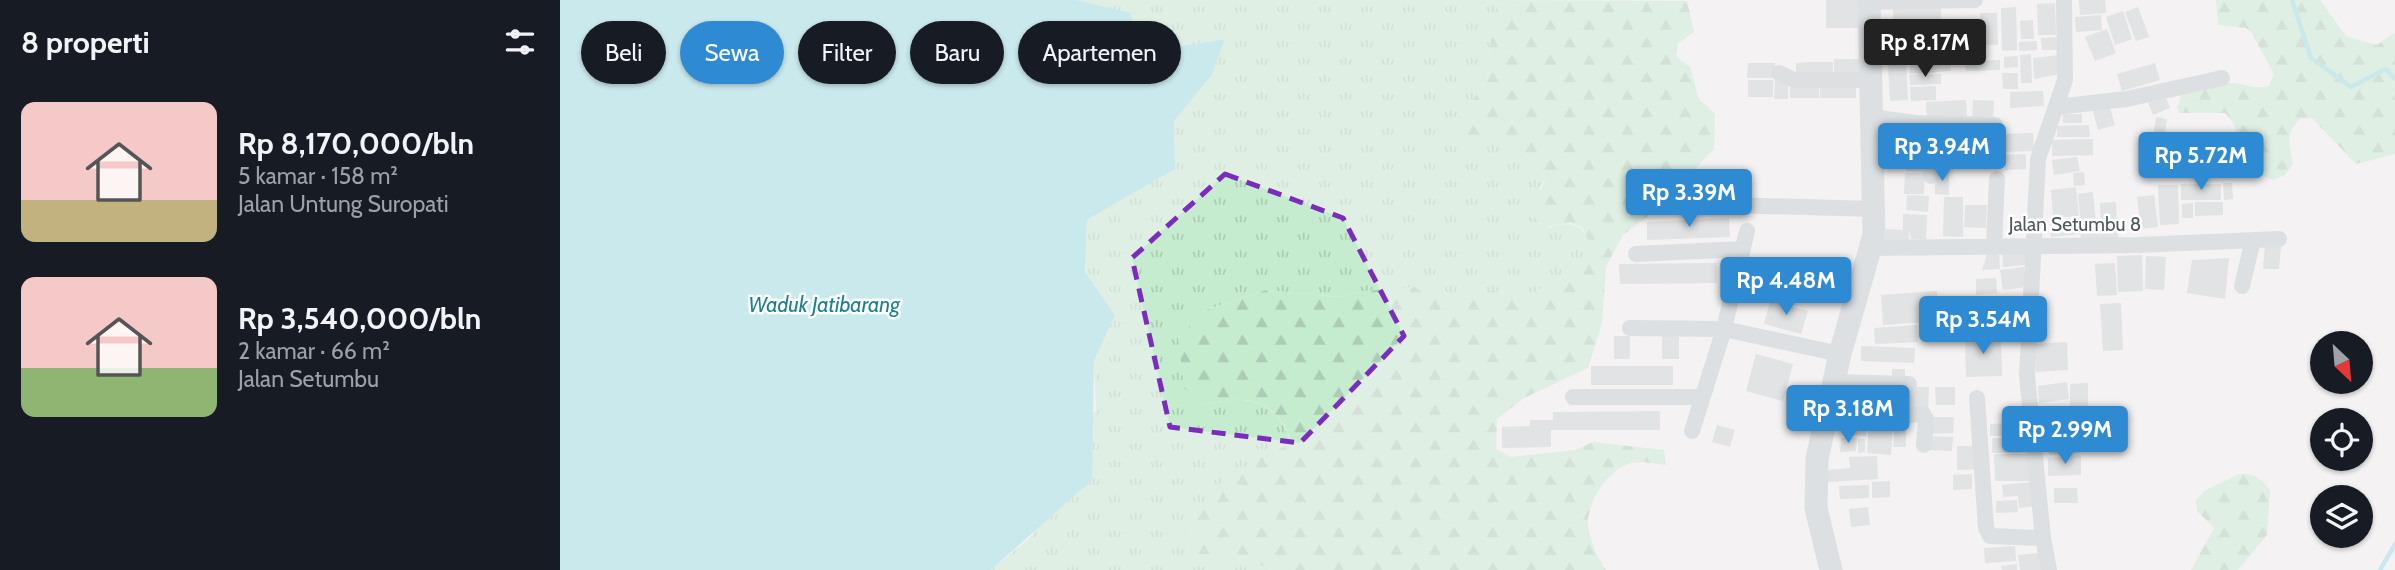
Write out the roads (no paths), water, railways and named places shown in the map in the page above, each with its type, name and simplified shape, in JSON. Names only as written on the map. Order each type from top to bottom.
[{"type":"main road","points":[[1831,570],[1816,508],[1818,459],[1840,354],[1872,248],[1874,209],[1869,1]]},
{"type":"street","points":[[1869,1],[1975,0]]},
{"type":"street","points":[[2049,570],[2043,538],[2027,376],[2038,159],[2065,80],[2064,0]]},
{"type":"street","points":[[1779,73],[1794,80],[1870,80]]},
{"type":"street","points":[[2056,107],[2127,99],[2222,79]]},
{"type":"street","points":[[1871,117],[1951,125],[1995,125]]},
{"type":"street","points":[[1931,176],[1932,163],[1946,160],[1951,125]]},
{"type":"street","points":[[1994,246],[1997,179]]},
{"type":"street","points":[[1728,205],[1874,209]]},
{"type":"street","points":[[1692,431],[1724,329],[1747,231]]},
{"type":"street","name":"Jalan Setumbu 8","points":[[1872,248],[2139,245],[2279,239]]},
{"type":"street","points":[[2242,286],[2253,240]]},
{"type":"street","points":[[1636,254],[1743,249]]},
{"type":"street","points":[[1630,328],[1724,329],[1840,354]]},
{"type":"street","points":[[1834,382],[1909,384]]},
{"type":"street","points":[[1573,397],[1701,397]]},
{"type":"street","points":[[1977,398],[1986,528],[1990,536],[2043,538]]},
{"type":"street","points":[[1826,421],[1923,414],[1926,419],[1924,445]]},
{"type":"water","name":"Waduk Jatibarang","points":[[560,0],[1077,0],[1131,13],[1132,21],[1018,21],[1018,84],[1181,84],[1181,46],[1225,39],[1212,75],[1174,121],[1175,169],[1087,220],[1085,272],[1115,315],[1094,361],[1092,480],[991,570],[560,570]]},
{"type":"waterway","points":[[2292,0],[2311,58],[2351,87],[2386,69],[2395,79]]},
{"type":"waterway","points":[[2380,570],[2395,544]]}]
